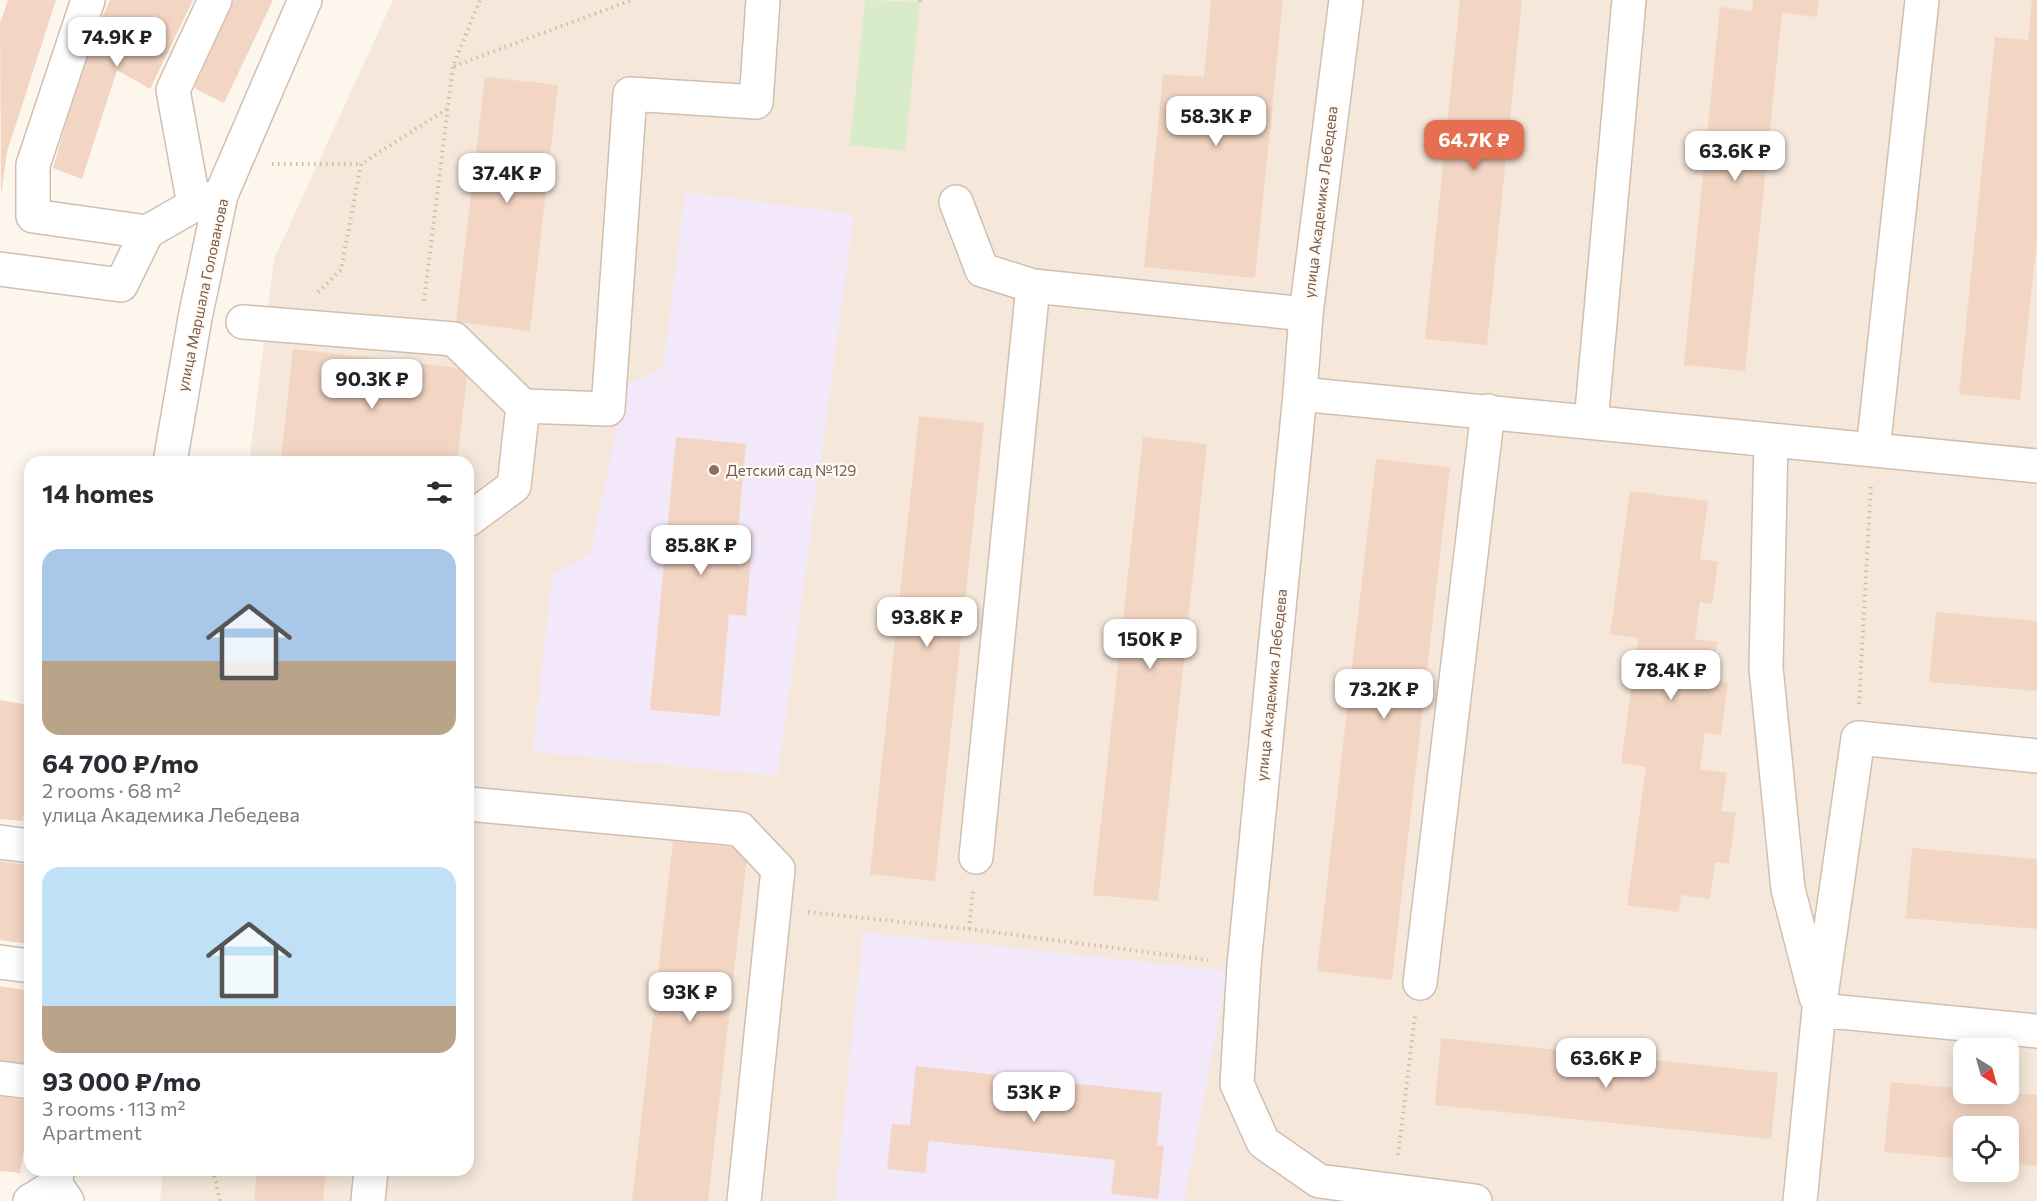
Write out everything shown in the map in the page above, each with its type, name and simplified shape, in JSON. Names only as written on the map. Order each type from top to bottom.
[{"type":"street","points":[[88,0],[33,165],[33,216],[147,232],[208,200],[173,90],[215,0]]},
{"type":"street","name":"улица Маршала Голованова","points":[[171,456],[195,318],[208,200],[234,165],[305,0]]},
{"type":"street","points":[[243,322],[454,339],[523,406],[608,410],[630,94],[756,102],[763,0]]},
{"type":"street","name":"улица Академика Лебедева","points":[[1346,0],[1306,314],[1244,965],[1237,1084],[1263,1142],[1314,1191],[1475,1201]]},
{"type":"street","points":[[1591,422],[1629,0]]},
{"type":"street","points":[[1873,450],[1922,0]]},
{"type":"street","points":[[956,202],[982,270],[1033,286],[1306,314]]},
{"type":"street","points":[[0,269],[121,285],[147,232]]},
{"type":"street","points":[[976,858],[1033,286]]},
{"type":"street","points":[[1300,394],[2037,466]]},
{"type":"street","points":[[474,516],[514,486],[523,406]]},
{"type":"street","points":[[1420,983],[1488,411]]},
{"type":"street","points":[[1771,440],[1766,668],[1788,889],[1820,1010]]},
{"type":"street","points":[[1800,1201],[1820,1010],[1858,738],[2037,756]]},
{"type":"street","points":[[474,805],[740,829],[778,869],[744,1201]]},
{"type":"street","points":[[0,842],[24,845]]},
{"type":"street","points":[[0,962],[24,965]]},
{"type":"street","points":[[1820,1010],[2037,1031]]},
{"type":"street","points":[[0,1078],[24,1081]]},
{"type":"street","points":[[368,1201],[370,1176]]},
{"type":"path","points":[[419,336],[453,66],[480,0]]},
{"type":"path","points":[[453,66],[633,0]]},
{"type":"path","points":[[234,165],[361,164],[448,109]]},
{"type":"path","points":[[283,325],[341,270],[361,164]]},
{"type":"path","points":[[1858,738],[1873,450]]},
{"type":"path","points":[[774,908],[969,929],[1244,965]]},
{"type":"path","points":[[1398,1161],[1420,983]]},
{"type":"path","points":[[214,1176],[220,1201]]},
{"type":"shaded area","points":[[393,0],[2037,0],[2037,1201],[160,1201],[162,1176],[474,1176],[474,456],[250,456],[274,259]]},
{"type":"shaded area","name":"Детский сад №129","points":[[685,192],[854,214],[778,776],[533,752],[552,574],[590,554],[626,385],[663,368]]},
{"type":"shaded area","points":[[863,932],[1228,971],[1184,1201],[835,1201]]},
{"type":"green space","points":[[865,0],[920,2],[905,151],[850,145]]},
{"type":"building","points":[[8,0],[56,0],[7,152],[1,196],[0,23]]},
{"type":"building","points":[[110,0],[193,0],[150,89],[117,70],[82,179],[53,168],[87,51]]},
{"type":"building","points":[[234,0],[273,0],[224,103],[194,88]]},
{"type":"building","points":[[1211,0],[1283,0],[1255,278],[1144,267],[1163,74],[1204,77]]},
{"type":"building","points":[[1460,0],[1522,0],[1487,345],[1425,339]]},
{"type":"building","points":[[1753,0],[1819,0],[1817,17],[1782,13],[1745,371],[1684,365],[1720,7],[1752,11]]},
{"type":"building","points":[[2032,0],[2037,0],[2037,238],[2020,400],[1959,394],[1995,37],[2028,40]]},
{"type":"building","points":[[485,77],[558,85],[530,331],[456,322]]},
{"type":"building","points":[[293,349],[468,369],[458,456],[281,456]]},
{"type":"building","points":[[919,416],[984,423],[935,881],[870,874]]},
{"type":"building","points":[[676,437],[746,444],[738,530],[753,531],[746,616],[729,614],[720,716],[650,710]]},
{"type":"building","points":[[1143,437],[1207,444],[1158,901],[1093,895]]},
{"type":"building","points":[[1376,459],[1450,467],[1392,980],[1317,971]]},
{"type":"building","points":[[1630,491],[1708,501],[1700,559],[1718,562],[1712,604],[1700,602],[1695,639],[1717,642],[1712,681],[1728,683],[1721,735],[1705,733],[1700,769],[1727,773],[1721,811],[1736,812],[1729,864],[1715,862],[1710,899],[1681,895],[1679,912],[1627,905],[1646,767],[1621,763],[1638,638],[1610,634]]},
{"type":"building","points":[[1936,612],[2037,621],[2037,691],[1929,682]]},
{"type":"building","points":[[0,700],[24,704],[23,821],[0,819]]},
{"type":"building","points":[[673,841],[748,849],[708,1201],[632,1201]]},
{"type":"building","points":[[1912,848],[2037,859],[2037,929],[1906,918]]},
{"type":"building","points":[[0,861],[24,864],[24,943],[0,940]]},
{"type":"building","points":[[0,986],[24,990],[24,1069],[0,1065]]},
{"type":"building","points":[[1441,1038],[1778,1073],[1771,1139],[1435,1105]]},
{"type":"building","points":[[916,1066],[1162,1093],[1157,1145],[1164,1146],[1158,1199],[1111,1194],[1115,1160],[929,1141],[925,1173],[887,1169],[892,1124],[910,1125]]},
{"type":"building","points":[[1891,1082],[1953,1088],[1953,1104],[2019,1104],[2019,1094],[2037,1095],[2037,1166],[2019,1164],[2019,1116],[1953,1116],[1953,1158],[1884,1152]]},
{"type":"building","points":[[0,1096],[24,1100],[24,1149],[20,1173],[0,1171]]},
{"type":"building","points":[[256,1176],[325,1176],[323,1201],[254,1201]]},
{"type":"place","name":"Детский сад №129","points":[[714,470]]}]
